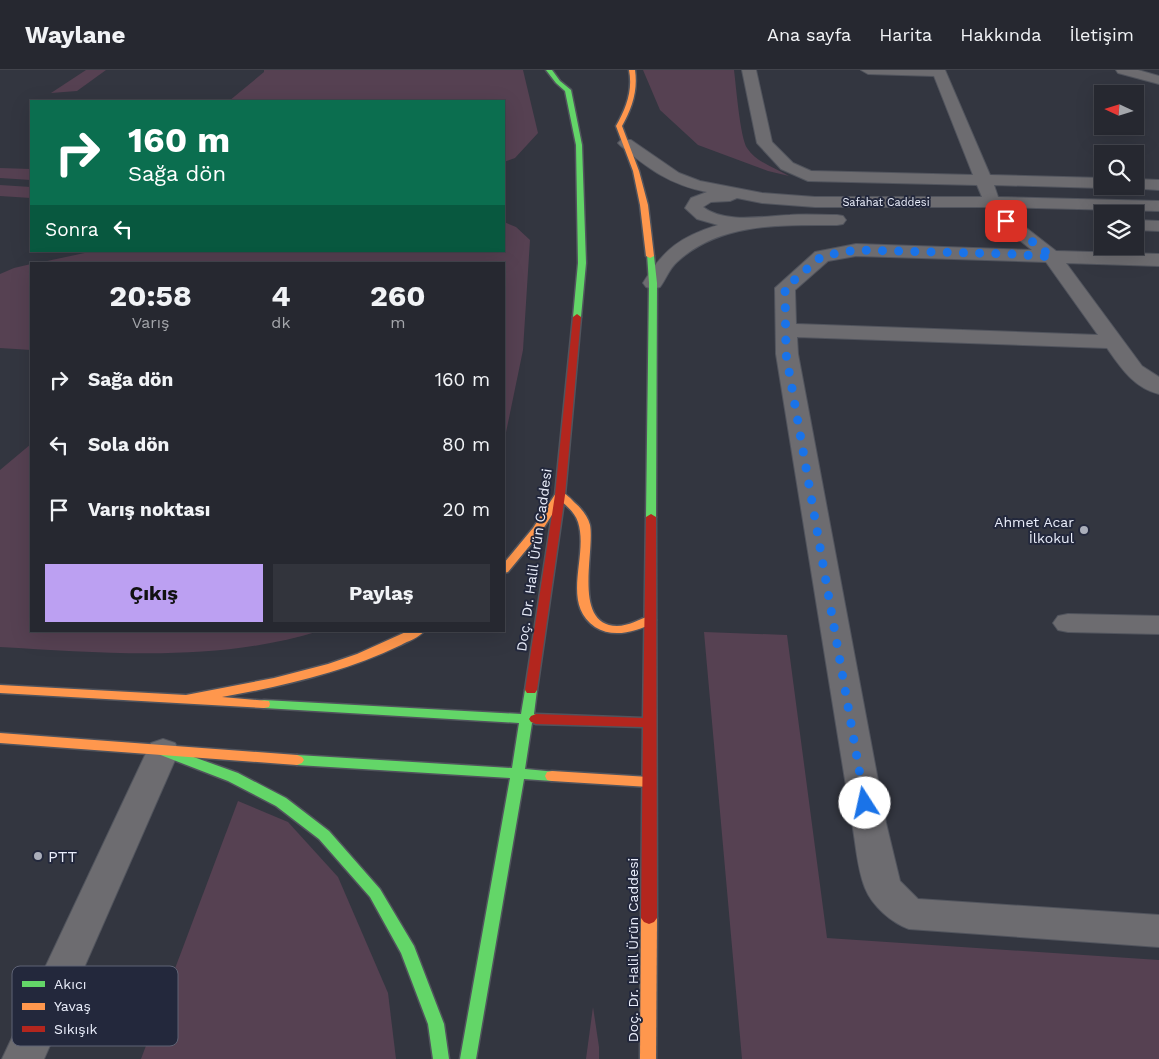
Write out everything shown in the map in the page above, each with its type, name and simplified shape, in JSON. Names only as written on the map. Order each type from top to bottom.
[{"type":"main road","name":"Doç. Dr. Halil Ürün Caddesi","points":[[468,1059],[518,773],[560,494],[582,263],[579,145],[568,90],[558,82],[549,70]]},
{"type":"main road","name":"Doç. Dr. Halil Ürün Caddesi","points":[[632,70],[634,77],[632,97],[619,126],[636,171],[644,205],[653,283],[648,1059]]},
{"type":"main road","points":[[505,569],[537,530],[560,494],[574,507],[584,525],[586,542],[583,605],[588,618],[600,627],[616,630],[632,628],[650,620]]},
{"type":"main road","points":[[183,700],[260,686],[317,672],[380,651],[416,632]]},
{"type":"main road","points":[[0,689],[526,719],[650,723]]},
{"type":"main road","points":[[0,738],[163,751],[649,782]]},
{"type":"main road","points":[[163,751],[233,777],[281,802],[330,843],[375,893],[408,952],[436,1024],[441,1059]]},
{"type":"street","points":[[749,70],[765,143],[787,166],[808,176],[1094,183]]},
{"type":"street","points":[[868,70],[939,71],[982,180],[993,202]]},
{"type":"street","points":[[1123,70],[1159,80]]},
{"type":"street","name":"Safahat Caddesi","points":[[626,143],[673,177],[696,185],[762,198],[815,202],[993,202],[1159,206]]},
{"type":"street","points":[[1144,184],[1159,185]]},
{"type":"street","points":[[755,223],[715,219],[700,214],[694,208],[697,202],[708,197],[722,195],[762,198]]},
{"type":"street","name":"Safahat Caddesi","points":[[653,283],[669,259],[686,244],[706,234],[755,223],[852,220]]},
{"type":"street","points":[[1035,222],[998,221],[1052,257],[1134,371],[1159,387]]},
{"type":"street","points":[[1144,225],[1159,226]]},
{"type":"street","points":[[1159,260],[856,250],[822,256],[785,288],[786,354],[868,822],[883,888],[909,914],[1159,931]]},
{"type":"street","points":[[786,330],[1113,342]]},
{"type":"street","points":[[1068,623],[1159,625]]},
{"type":"street","points":[[65,966],[163,751]]},
{"type":"street","points":[[23,1059],[29,1046]]},
{"type":"shaded area","points":[[86,70],[106,70],[77,91],[51,93]]},
{"type":"shaded area","points":[[264,70],[523,70],[538,133],[515,158],[505,162],[505,100],[230,100]]},
{"type":"shaded area","points":[[643,70],[734,70],[740,122],[747,148],[761,161],[789,176],[768,171],[698,145],[660,110]]},
{"type":"shaded area","points":[[0,168],[30,169],[30,180],[0,178]]},
{"type":"shaded area","points":[[0,185],[30,187],[30,198],[0,196]]},
{"type":"shaded area","points":[[505,222],[516,227],[530,240],[523,350],[505,437],[505,262],[42,262],[89,252],[505,252]]},
{"type":"shaded area","points":[[30,264],[30,350],[0,348],[0,274]]},
{"type":"shaded area","points":[[30,445],[30,632],[315,632],[241,648],[201,652],[80,652],[0,647],[0,470]]},
{"type":"shaded area","points":[[704,632],[787,635],[827,938],[1159,960],[1159,1059],[742,1059]]},
{"type":"shaded area","points":[[238,801],[288,822],[338,877],[388,993],[396,1059],[141,1059],[146,1046],[178,1046],[178,966],[176,966]]},
{"type":"shaded area","points":[[593,1007],[599,1059],[586,1059]]},
{"type":"traffic: fast","points":[[549,70],[558,82],[568,90],[579,145],[582,263],[577,317]]},
{"type":"traffic: fast","points":[[650,256],[653,283],[651,517]]},
{"type":"traffic: fast","points":[[468,1059],[531,690]]},
{"type":"traffic: fast","points":[[264,704],[536,719]]},
{"type":"traffic: fast","points":[[163,751],[233,777],[281,802],[324,835],[375,893],[408,951],[436,1024],[441,1059]]},
{"type":"traffic: fast","points":[[297,760],[552,776]]},
{"type":"traffic: slow","points":[[632,70],[633,92],[626,113],[619,126],[636,171],[644,205],[650,256]]},
{"type":"traffic: slow","points":[[505,569],[537,530],[560,495],[577,512],[584,524],[586,551],[583,595],[585,608],[591,618],[602,626],[614,629],[632,627],[650,620]]},
{"type":"traffic: slow","points":[[183,700],[244,689],[332,667],[390,645],[416,632]]},
{"type":"traffic: slow","points":[[0,689],[264,704]]},
{"type":"traffic: slow","points":[[0,738],[297,760]]},
{"type":"traffic: slow","points":[[552,776],[649,782]]},
{"type":"traffic: slow","points":[[648,1059],[649,918]]},
{"type":"traffic: jam","points":[[531,690],[560,495],[577,317]]},
{"type":"traffic: jam","points":[[649,918],[651,517]]},
{"type":"traffic: jam","points":[[536,719],[650,723]]},
{"type":"place","name":"Ahmet Acar İlkokul","points":[[1084,530]]},
{"type":"place","name":"PTT","points":[[38,856]]},
{"type":"route","points":[[865,803],[786,354],[785,288],[822,256],[856,250],[1011,254],[1052,257],[1006,221]]}]
